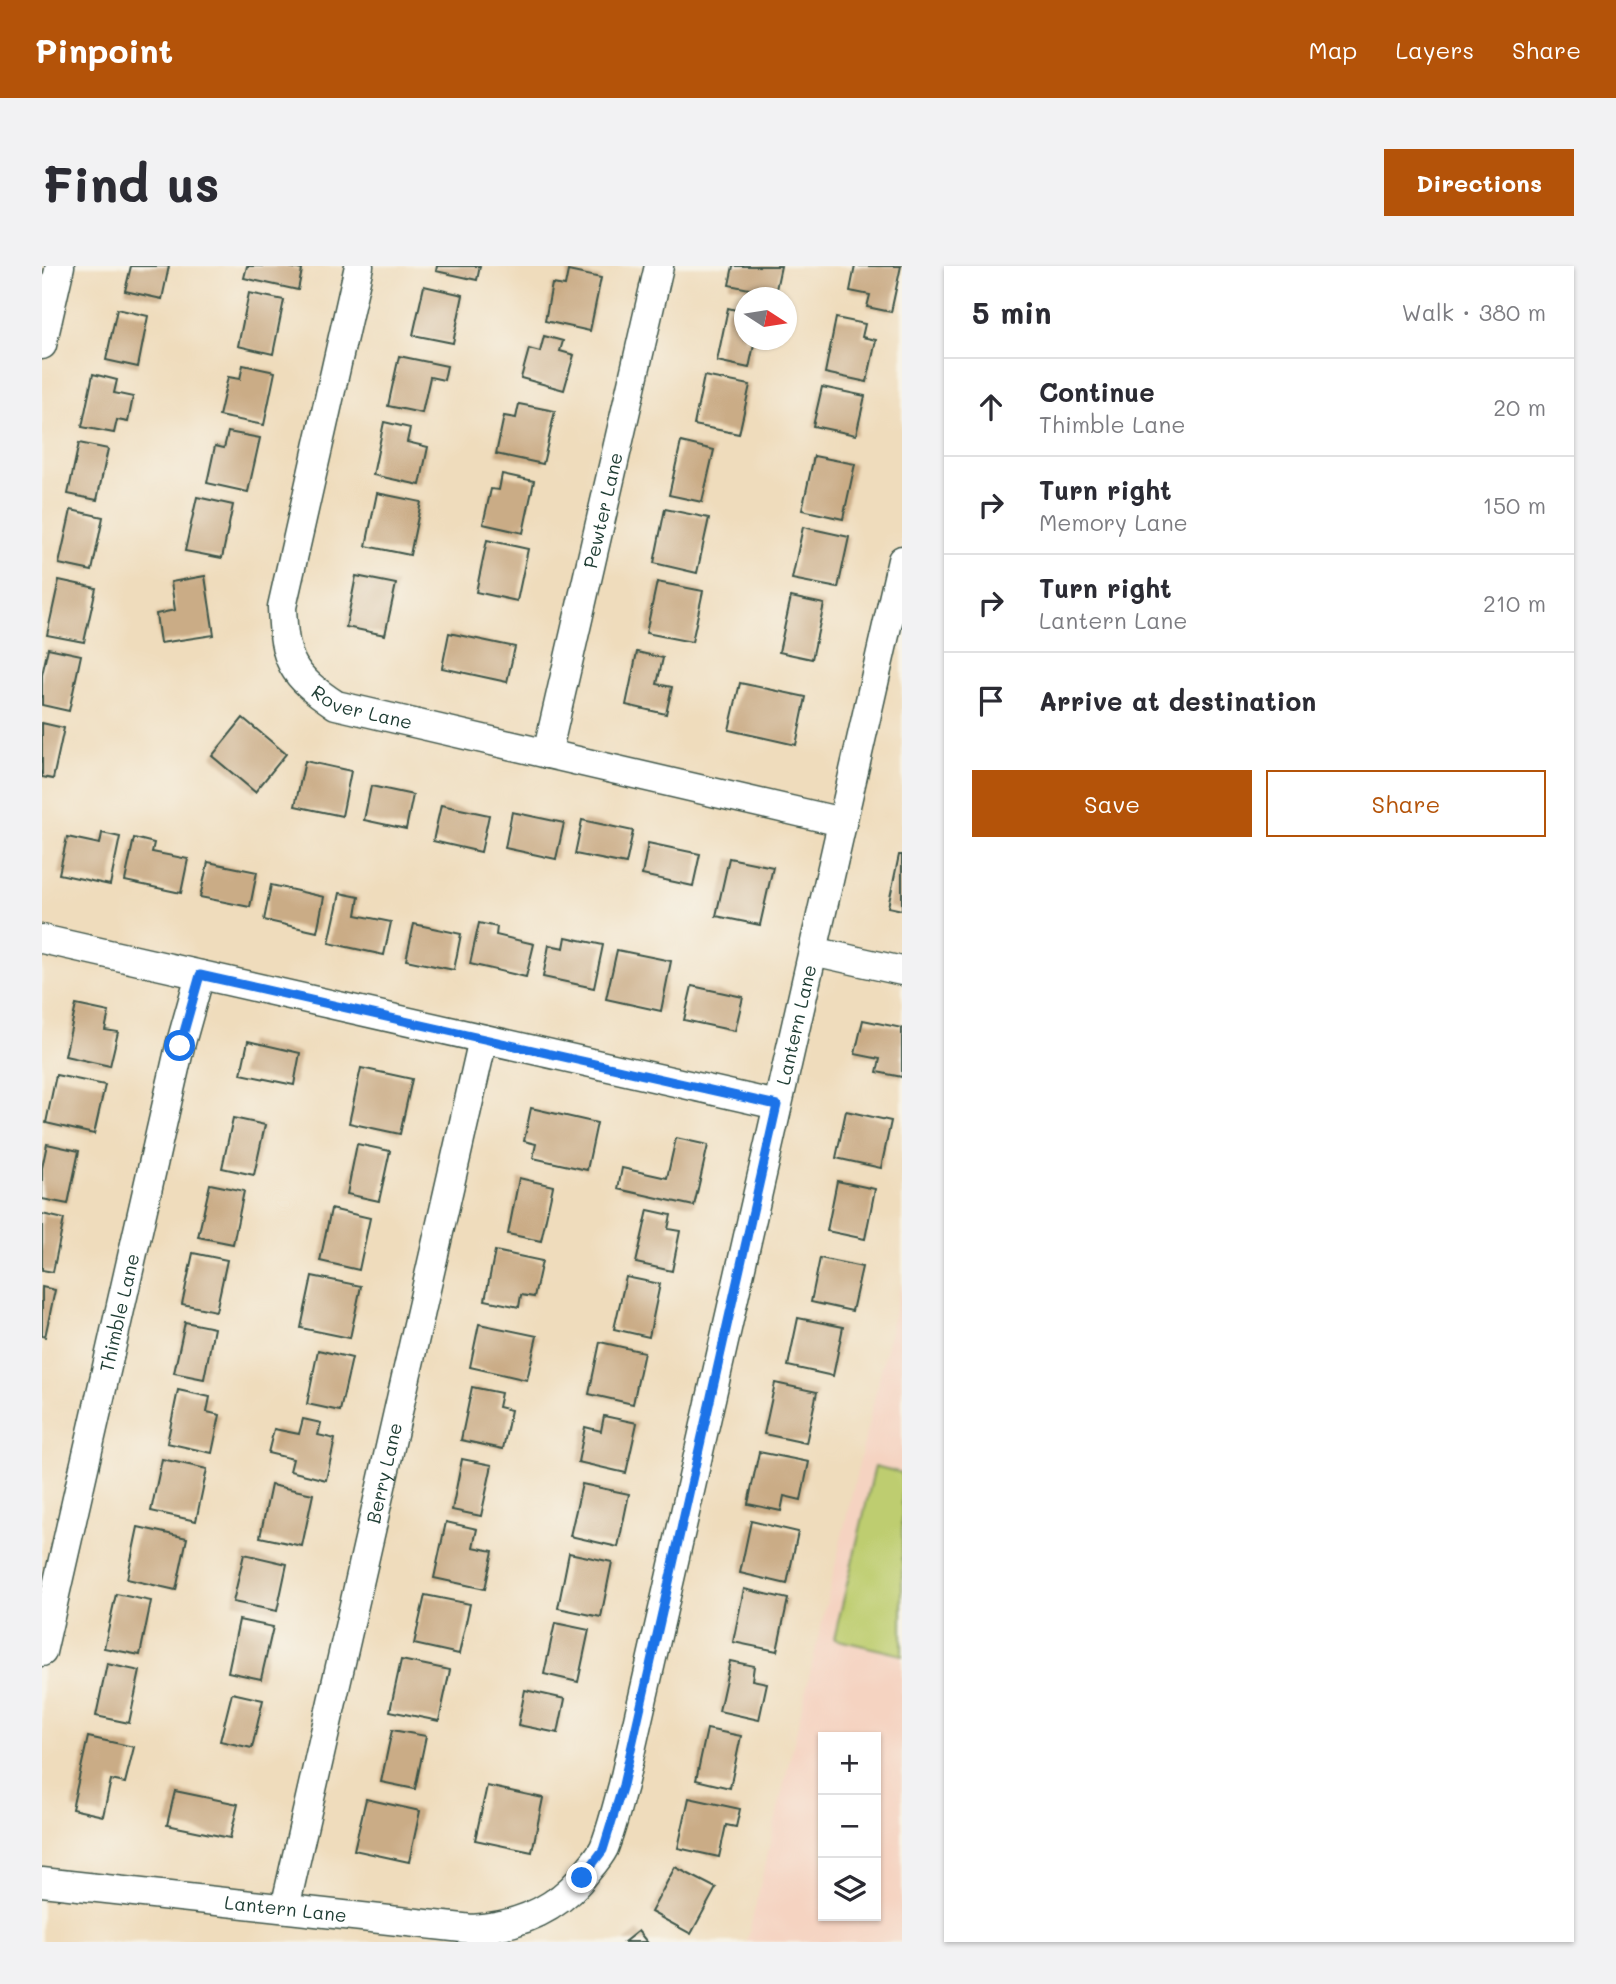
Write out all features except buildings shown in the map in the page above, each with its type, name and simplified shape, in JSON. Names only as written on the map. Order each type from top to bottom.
[{"type":"street","points":[[42,345],[60,266]]},
{"type":"street","name":"Rover Lane","points":[[359,266],[282,607],[284,644],[296,670],[311,688],[336,705],[842,822]]},
{"type":"street","name":"Pewter Lane","points":[[547,754],[659,266]]},
{"type":"street","name":"Lantern Lane","points":[[42,1882],[472,1929],[499,1927],[529,1919],[554,1905],[582,1878],[603,1850],[623,1785],[902,560]]},
{"type":"street","points":[[42,939],[777,1105]]},
{"type":"street","points":[[813,951],[902,971]]},
{"type":"street","name":"Thimble Lane","points":[[42,1652],[180,1046],[200,975]]},
{"type":"street","name":"Berry Lane","points":[[285,1908],[483,1039]]},
{"type":"shaded area","points":[[902,1280],[902,1942],[747,1942]]},
{"type":"green space","points":[[875,1466],[902,1473],[902,1655],[834,1639]]},
{"type":"route","points":[[180,1046],[200,975],[777,1105],[623,1785],[603,1850],[582,1878]]}]
